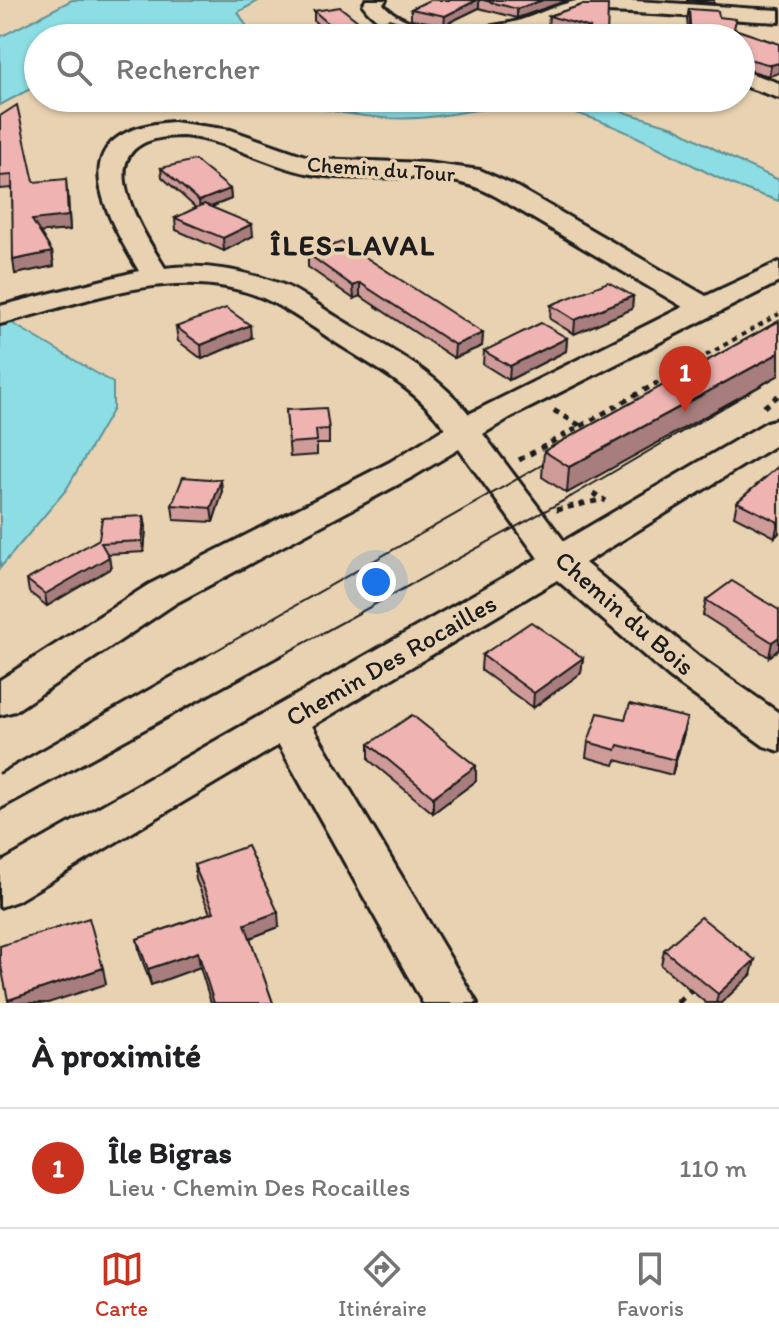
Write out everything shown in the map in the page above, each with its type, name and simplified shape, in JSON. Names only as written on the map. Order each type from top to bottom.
[{"type":"street","points":[[376,0],[373,5],[377,12],[400,24]]},
{"type":"street","points":[[527,24],[567,9],[585,6],[779,16]]},
{"type":"street","points":[[652,24],[655,9]]},
{"type":"street","points":[[755,82],[779,91]]},
{"type":"street","name":"Chemin du Tour","points":[[156,276],[120,214],[110,167],[114,153],[134,137],[150,132],[186,129],[227,137],[276,159],[301,165],[329,169],[435,172],[487,181],[705,308]]},
{"type":"street","points":[[0,700],[162,594],[402,469],[465,429],[779,271]]},
{"type":"street","points":[[0,315],[156,276],[227,277],[252,282],[275,292],[417,380],[444,404],[465,429]]},
{"type":"street","name":"Chemin du Bois","points":[[465,429],[560,562],[684,667],[779,735]]},
{"type":"street","name":"Chemin Des Rocailles","points":[[0,887],[560,562],[597,536],[779,429]]},
{"type":"street","points":[[287,721],[451,1003]]},
{"type":"path","points":[[510,455],[515,462],[779,314]]},
{"type":"path","points":[[545,406],[581,426]]},
{"type":"path","points":[[550,511],[604,500],[593,493]]},
{"type":"path","points":[[677,1003],[691,990]]},
{"type":"water","points":[[72,0],[260,0],[238,12],[245,24],[25,24]]},
{"type":"water","points":[[24,25],[24,92],[0,105],[0,37]]},
{"type":"water","points":[[337,112],[465,112],[420,118],[382,118]]},
{"type":"water","points":[[571,112],[624,112],[674,127],[779,180],[779,201],[727,182],[640,138]]},
{"type":"water","points":[[0,316],[113,383],[113,409],[66,490],[0,568]]},
{"type":"building","points":[[430,0],[477,0],[445,16],[411,9]]},
{"type":"building","points":[[483,0],[543,0],[517,9]]},
{"type":"building","points":[[582,5],[608,5],[607,24],[577,24],[549,16]]},
{"type":"building","points":[[340,7],[362,24],[329,24],[314,11]]},
{"type":"building","points":[[689,9],[718,11],[719,17],[736,19],[735,24],[690,24]]},
{"type":"building","points":[[389,19],[405,24],[378,24]]},
{"type":"building","points":[[755,36],[779,44],[779,63],[771,65],[755,61]]},
{"type":"building","points":[[17,105],[34,182],[66,179],[68,216],[32,220],[52,252],[13,260],[12,175],[0,176],[0,116]]},
{"type":"building","points":[[195,160],[230,189],[199,201],[161,168]]},
{"type":"building","points":[[204,204],[252,224],[223,238],[175,218]]},
{"type":"building","points":[[342,242],[483,333],[455,345],[360,283],[353,286],[308,254]]},
{"type":"building","points":[[608,282],[633,296],[575,320],[551,305]]},
{"type":"building","points":[[226,308],[250,325],[201,345],[176,327]]},
{"type":"building","points":[[779,321],[779,353],[569,467],[544,451]]},
{"type":"building","points":[[541,323],[567,338],[510,366],[484,351]]},
{"type":"building","points":[[326,408],[329,429],[316,430],[317,441],[289,443],[286,410]]},
{"type":"building","points":[[779,466],[779,521],[778,522],[737,502]]},
{"type":"building","points":[[183,477],[221,480],[211,508],[172,505]]},
{"type":"building","points":[[144,516],[142,541],[101,543],[109,557],[45,594],[27,580],[99,539],[102,518]]},
{"type":"building","points":[[732,581],[779,610],[779,637],[772,642],[706,600]]},
{"type":"building","points":[[531,622],[583,658],[534,693],[482,655]]},
{"type":"building","points":[[630,704],[687,718],[675,760],[618,745],[616,750],[588,742],[598,713],[625,719]]},
{"type":"building","points":[[412,715],[476,766],[433,797],[369,744]]},
{"type":"building","points":[[247,846],[278,912],[245,924],[273,1003],[214,1003],[198,952],[148,969],[137,939],[214,912],[194,865]]},
{"type":"building","points":[[701,917],[755,960],[718,994],[664,950]]},
{"type":"building","points":[[89,918],[103,968],[8,1000],[0,946]]},
{"type":"tram line","points":[[277,658],[572,496],[779,375]]},
{"type":"tram line","points":[[203,658],[563,453]]},
{"type":"tram line","points":[[0,773],[206,656]]},
{"type":"tram line","points":[[0,810],[281,656]]},
{"type":"place","name":"Île Bigras","points":[[685,412]]},
{"type":"district","name":"ÎLES-LAVAL","points":[[353,245]]}]
